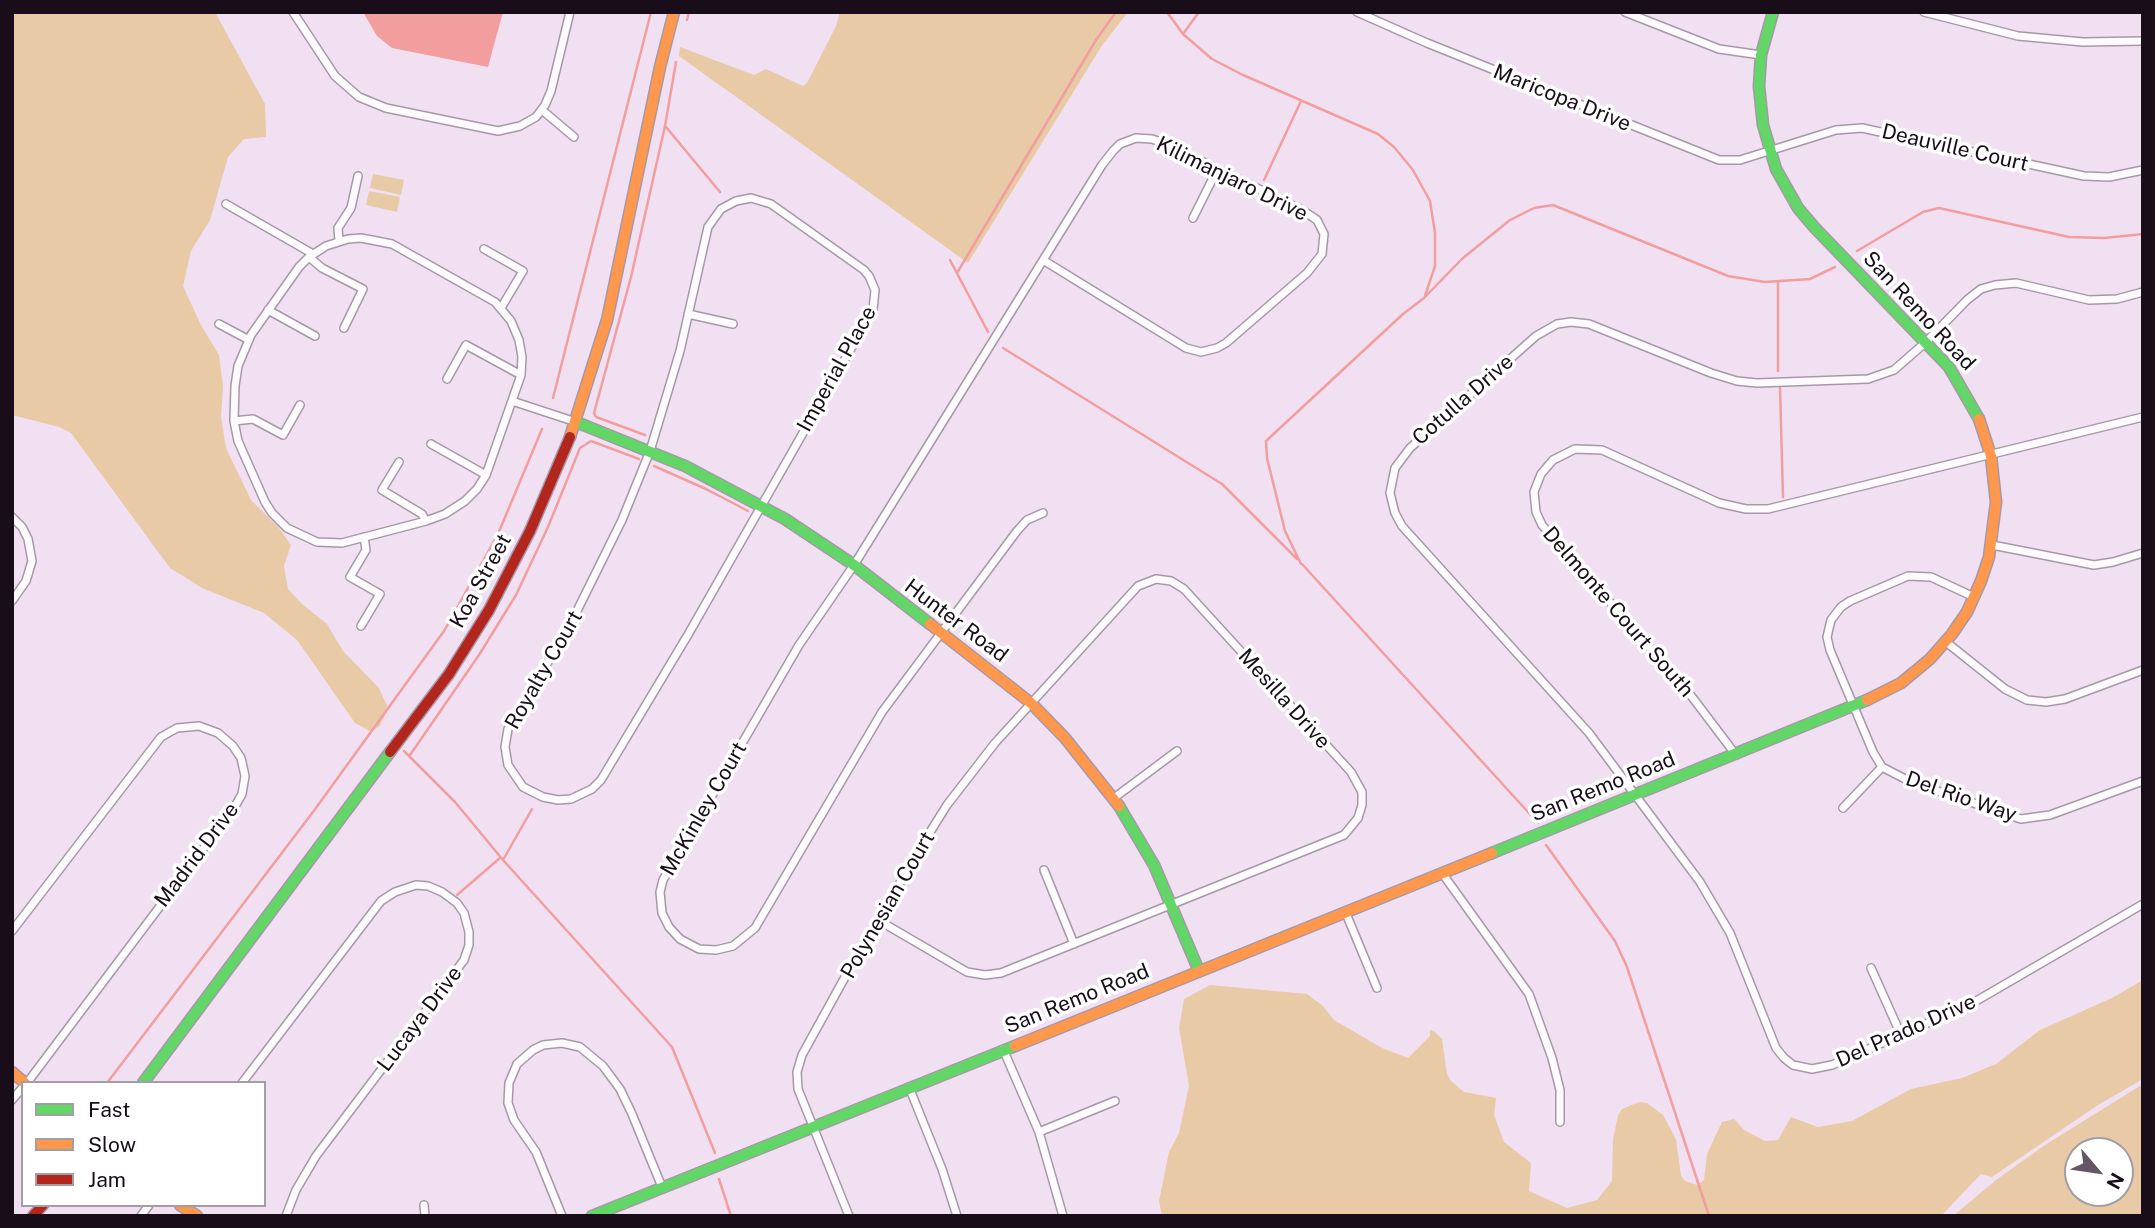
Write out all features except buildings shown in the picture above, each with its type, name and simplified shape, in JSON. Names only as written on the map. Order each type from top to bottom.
[{"type":"street","points":[[293,12],[335,76],[350,91],[367,101],[386,108],[498,131],[520,126],[542,110],[551,91],[570,12]]},
{"type":"street","name":"Koa Street","points":[[145,1081],[405,735],[461,656],[489,610],[530,531],[576,422],[614,290],[674,12]]},
{"type":"street","name":"Maricopa Drive","points":[[1357,12],[1712,158],[1732,162],[1770,151]]},
{"type":"street","points":[[1625,12],[1719,49],[1761,55]]},
{"type":"street","name":"San Remo Road","points":[[592,1216],[616,1211],[662,1187],[1854,708],[1901,683],[1946,642],[1974,597],[1992,545],[1996,502],[1991,456],[1981,422],[1967,393],[1949,367],[1798,208],[1776,169],[1760,99],[1761,55],[1773,12]]},
{"type":"street","points":[[1924,12],[2018,36],[2082,42],[2143,41]]},
{"type":"street","points":[[542,110],[574,137]]},
{"type":"street","name":"Deauville Court","points":[[1770,151],[1829,132],[1862,128],[2084,176],[2109,177],[2143,170]]},
{"type":"street","name":"Kilimanjaro Drive","points":[[854,565],[1043,260],[1102,165],[1120,144],[1136,138],[1152,139],[1311,215],[1321,228],[1324,241],[1319,260],[1307,273],[1226,343],[1201,352],[1186,348],[1043,260]]},
{"type":"street","points":[[1193,218],[1217,170]]},
{"type":"street","points":[[339,241],[338,228],[351,208],[358,176]]},
{"type":"street","name":"Imperial Place","points":[[650,451],[711,221],[721,209],[743,199],[757,199],[771,204],[857,265],[873,283],[875,303],[870,317],[761,505]]},
{"type":"street","points":[[226,204],[311,255],[322,268],[363,289],[344,328]]},
{"type":"street","points":[[361,238],[391,244],[481,292],[501,308],[511,321],[522,357],[521,376],[486,475],[477,489],[445,514],[342,543],[317,542],[302,537],[281,523],[269,509],[245,461],[234,421],[233,396],[236,376],[249,340],[268,310],[311,255],[339,241],[361,238]]},
{"type":"street","points":[[484,249],[523,271],[501,308]]},
{"type":"street","name":"Cotulla Drive","points":[[1636,795],[1589,733],[1402,526],[1395,513],[1391,493],[1392,477],[1402,457],[1536,336],[1564,322],[1589,324],[1737,381],[1757,383],[1877,377],[1894,370],[1981,289],[2016,284],[2089,300],[2116,299],[2143,292]]},
{"type":"street","points":[[268,310],[315,336]]},
{"type":"street","points":[[688,314],[733,324]]},
{"type":"street","points":[[219,324],[249,340]]},
{"type":"street","points":[[447,379],[466,345],[521,376]]},
{"type":"street","points":[[512,401],[576,422]]},
{"type":"street","points":[[234,421],[253,419],[282,435],[300,405]]},
{"type":"street","name":"Delmonte Court South","points":[[1736,755],[1683,685],[1544,528],[1536,512],[1534,499],[1536,484],[1546,466],[1568,451],[1584,448],[1602,450],[1719,503],[1756,510],[1779,508],[2143,417]]},
{"type":"street","name":"Hunter Road","points":[[576,422],[705,475],[761,505],[854,565],[1031,703],[1065,738],[1114,798],[1154,865],[1199,971]]},
{"type":"street","points":[[431,444],[486,475]]},
{"type":"street","name":"Royalty Court","points":[[650,451],[622,520],[586,595],[508,729],[505,747],[508,765],[518,782],[537,795],[558,800],[571,799],[592,789],[601,779],[689,633],[761,505]]},
{"type":"street","points":[[399,462],[382,490],[422,514],[426,521]]},
{"type":"street","name":"McKinley Court","points":[[854,565],[799,645],[663,880],[660,892],[662,914],[680,939],[699,949],[716,950],[733,946],[755,928],[876,723],[1017,531],[1027,520],[1043,513]]},
{"type":"street","points":[[12,517],[29,539],[32,561],[26,581],[12,601]]},
{"type":"street","points":[[361,626],[380,594],[350,578],[366,550],[364,537]]},
{"type":"street","points":[[1992,545],[2094,565],[2143,553]]},
{"type":"street","name":"Del Rio Way","points":[[1974,597],[1938,580],[1915,576],[1902,578],[1841,607],[1831,620],[1827,638],[1830,650],[1872,752],[1882,767],[1912,782],[2021,819],[2050,815],[2143,781]]},
{"type":"street","name":"Mesilla Drive","points":[[1031,703],[1138,586],[1156,579],[1171,581],[1184,589],[1202,608],[1357,780],[1362,792],[1361,812],[1344,835],[1172,905]]},
{"type":"street","points":[[1946,642],[2005,689],[2020,698],[2038,702],[2065,699],[2143,670]]},
{"type":"street","name":"Polynesian Court","points":[[849,1216],[798,1089],[799,1064],[806,1045],[947,805],[995,743],[1031,703]]},
{"type":"street","name":"Madrid Drive","points":[[12,931],[161,737],[177,728],[199,726],[218,733],[233,746],[243,763],[245,776],[242,794],[234,808],[28,1081]]},
{"type":"street","points":[[1114,798],[1177,751]]},
{"type":"street","points":[[1843,808],[1882,767]]},
{"type":"street","name":"Del Prado Drive","points":[[1636,795],[1721,914],[1773,1042],[1784,1058],[1803,1068],[1817,1069],[1971,1004],[2143,904]]},
{"type":"street","points":[[1044,870],[1074,944]]},
{"type":"street","points":[[1442,873],[1529,994],[1552,1058],[1560,1090],[1560,1122]]},
{"type":"street","name":"Lucaya Drive","points":[[244,1081],[381,901],[395,892],[416,885],[428,886],[442,892],[457,903],[464,913],[469,932],[468,953],[461,967],[316,1156],[300,1180],[286,1216]]},
{"type":"street","points":[[878,920],[961,969],[980,975],[992,975],[1172,905]]},
{"type":"street","points":[[1345,911],[1377,988]]},
{"type":"street","points":[[1871,968],[1901,1035]]},
{"type":"street","points":[[562,1216],[536,1152],[514,1119],[508,1103],[509,1083],[517,1065],[533,1049],[543,1045],[562,1043],[580,1047],[603,1066],[620,1089],[662,1187]]},
{"type":"street","points":[[1003,1049],[1038,1132],[1063,1216]]},
{"type":"street","points":[[909,1087],[942,1168],[957,1216]]},
{"type":"street","points":[[1038,1132],[1115,1101]]},
{"type":"street","points":[[424,1205],[425,1216]]},
{"type":"shaded area","points":[[12,12],[215,12],[265,104],[266,137],[244,139],[228,157],[210,220],[191,251],[183,286],[219,355],[223,386],[221,417],[226,448],[251,500],[279,528],[291,545],[284,566],[288,589],[327,624],[343,651],[379,688],[387,706],[379,727],[370,731],[355,723],[297,640],[264,613],[202,588],[170,568],[71,433],[59,427],[12,415]]},
{"type":"shaded area","points":[[363,12],[503,12],[488,67],[392,48],[377,36]]},
{"type":"shaded area","points":[[840,12],[1128,12],[1101,47],[968,263],[679,56],[680,47],[754,75],[766,69],[803,86],[836,26]]},
{"type":"shaded area","points":[[373,174],[404,180],[401,195],[370,188]]},
{"type":"shaded area","points":[[369,191],[400,197],[397,212],[366,205]]},
{"type":"shaded area","points":[[2143,980],[2143,1079],[2098,1105],[1992,1177],[1981,1174],[1941,1216],[1162,1216],[1159,1201],[1169,1152],[1179,1133],[1189,1086],[1179,1028],[1184,999],[1210,985],[1307,994],[1323,1006],[1334,1020],[1382,1048],[1408,1058],[1430,1036],[1430,1030],[1435,1032],[1442,1039],[1447,1074],[1451,1081],[1464,1092],[1496,1098],[1494,1115],[1504,1142],[1531,1163],[1529,1191],[1567,1208],[1597,1200],[1612,1181],[1613,1140],[1618,1115],[1622,1109],[1639,1102],[1647,1103],[1663,1115],[1676,1139],[1681,1176],[1685,1181],[1697,1185],[1704,1180],[1707,1154],[1722,1122],[1734,1119],[1744,1130],[1765,1141],[1778,1140],[1791,1117],[1818,1127],[1852,1121],[1911,1089],[1962,1078],[1996,1064],[2040,1030],[2112,998]]},
{"type":"shaded area","points":[[2143,1084],[2143,1216],[1953,1216],[1996,1180],[2045,1145]]},
{"type":"waterway","points":[[553,398],[651,12]]},
{"type":"waterway","points":[[687,20],[689,12]]},
{"type":"waterway","points":[[957,273],[1096,40],[1116,12]]},
{"type":"waterway","points":[[1167,12],[1183,34],[1212,59],[1378,134],[1394,147],[1413,170],[1430,201],[1435,233],[1435,266],[1425,296]]},
{"type":"waterway","points":[[1183,34],[1199,12]]},
{"type":"waterway","points":[[645,435],[596,417],[594,413],[631,277],[665,126],[676,62]]},
{"type":"waterway","points":[[1264,180],[1301,101]]},
{"type":"waterway","points":[[666,127],[720,192]]},
{"type":"waterway","points":[[1301,564],[1285,531],[1267,458],[1266,441],[1403,314],[1424,298],[1463,258],[1510,220],[1534,208],[1553,205],[1728,276],[1765,282],[1810,279],[1835,267]]},
{"type":"waterway","points":[[1857,251],[1923,212],[1939,208],[2069,237],[2104,238],[2143,234]]},
{"type":"waterway","points":[[950,260],[988,332]]},
{"type":"waterway","points":[[1778,282],[1778,371]]},
{"type":"waterway","points":[[1003,348],[1222,484],[1297,559]]},
{"type":"waterway","points":[[1780,388],[1783,497]]},
{"type":"waterway","points":[[109,1081],[313,812],[444,631],[498,534],[542,429]]},
{"type":"waterway","points":[[410,755],[479,655],[516,595],[548,527],[580,448],[591,441],[639,459]]},
{"type":"waterway","points":[[654,466],[748,511]]},
{"type":"waterway","points":[[1302,564],[1538,823]]},
{"type":"waterway","points":[[404,751],[455,802],[503,860],[672,1047],[715,1153]]},
{"type":"waterway","points":[[503,860],[532,809]]},
{"type":"waterway","points":[[1546,845],[1615,941],[1627,967],[1709,1216]]},
{"type":"waterway","points":[[457,895],[500,858]]},
{"type":"waterway","points":[[719,1179],[731,1216]]},
{"type":"traffic: fast","points":[[1773,12],[1761,55],[1759,86],[1763,125],[1776,169],[1798,208],[1814,227],[1949,367],[1979,419]]},
{"type":"traffic: fast","points":[[576,422],[685,466],[785,519],[854,565],[930,624]]},
{"type":"traffic: fast","points":[[1492,853],[1867,700]]},
{"type":"traffic: fast","points":[[144,1081],[390,752]]},
{"type":"traffic: fast","points":[[1119,806],[1154,865],[1199,971]]},
{"type":"traffic: fast","points":[[592,1216],[1015,1046]]},
{"type":"traffic: slow","points":[[570,437],[607,320],[674,12]]},
{"type":"traffic: slow","points":[[1867,700],[1901,683],[1930,659],[1967,612],[1981,581],[1989,557],[1996,502],[1991,456],[1979,419]]},
{"type":"traffic: slow","points":[[930,624],[1031,703],[1065,738],[1119,806]]},
{"type":"traffic: slow","points":[[1015,1046],[1492,853]]},
{"type":"traffic: slow","points":[[12,1072],[23,1081]]},
{"type":"traffic: slow","points":[[183,1207],[197,1216]]},
{"type":"traffic: jam","points":[[390,752],[449,674],[489,610],[530,531],[570,437]]},
{"type":"traffic: jam","points":[[33,1216],[41,1207]]}]
